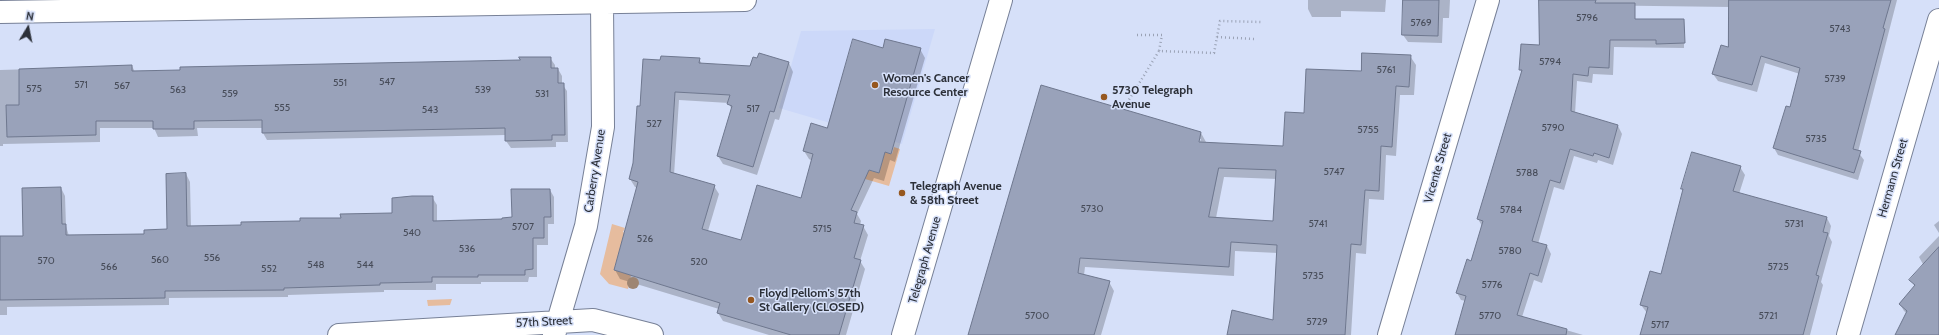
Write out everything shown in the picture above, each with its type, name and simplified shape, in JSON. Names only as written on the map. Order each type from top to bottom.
[{"type":"street","points":[[0,12],[745,0]]},
{"type":"street","name":"Telegraph Avenue","points":[[903,335],[1001,0]]},
{"type":"street","name":"Vicente Street","points":[[1389,335],[1488,0]]},
{"type":"street","name":"Carberry Avenue","points":[[556,329],[586,226],[603,127],[602,2]]},
{"type":"street","name":"Hermann Street","points":[[1848,335],[1939,20]]},
{"type":"street","name":"57th Street","points":[[339,335],[556,329],[593,320],[652,335]]},
{"type":"path","points":[[1159,51],[1214,53],[1220,21],[1261,22]]},
{"type":"path","points":[[1127,103],[1159,51],[1162,35],[1137,35]]},
{"type":"path","points":[[1217,37],[1255,39]]},
{"type":"shaded area","points":[[935,29],[902,144],[779,108],[801,31]]},
{"type":"shaded area","points":[[894,147],[900,149],[889,186],[865,179],[868,170],[879,173],[885,152],[892,154]]},
{"type":"shaded area","points":[[612,224],[625,228],[623,232],[625,233],[614,270],[631,275],[628,289],[609,284],[600,274]]},
{"type":"shaded area","points":[[452,299],[450,305],[428,306],[427,300]]},
{"type":"building","points":[[1403,0],[1439,0],[1438,36],[1402,35]]},
{"type":"building","points":[[1539,0],[1596,0],[1595,3],[1635,3],[1635,19],[1684,19],[1685,43],[1656,44],[1656,40],[1610,40],[1609,68],[1589,67],[1588,76],[1573,74],[1571,111],[1618,125],[1609,158],[1594,153],[1593,156],[1570,149],[1560,183],[1550,180],[1532,241],[1547,245],[1538,276],[1530,273],[1517,315],[1567,329],[1566,335],[1455,335],[1466,296],[1456,293],[1467,259],[1471,261],[1483,221],[1477,219],[1522,70],[1519,70],[1521,44],[1539,45]]},
{"type":"building","points":[[1729,0],[1891,0],[1883,28],[1885,29],[1853,149],[1861,151],[1854,173],[1773,148],[1786,106],[1790,107],[1800,68],[1761,56],[1752,85],[1712,74],[1721,45],[1728,47]]},
{"type":"building","points":[[853,39],[883,48],[885,39],[921,48],[891,154],[885,152],[879,173],[869,170],[851,210],[857,212],[854,223],[864,225],[854,258],[861,260],[839,335],[791,335],[717,313],[720,303],[614,270],[638,182],[629,179],[633,163],[637,106],[640,106],[643,59],[660,60],[661,56],[700,58],[699,63],[750,66],[753,57],[757,58],[759,53],[789,62],[774,112],[770,111],[753,167],[717,156],[732,106],[727,104],[730,95],[675,92],[670,172],[715,185],[702,229],[741,240],[757,185],[801,198],[813,154],[803,151],[811,123],[827,128]]},
{"type":"building","points":[[1362,53],[1411,55],[1409,87],[1396,86],[1392,147],[1381,146],[1379,191],[1365,190],[1361,245],[1351,244],[1345,335],[1227,335],[1232,310],[1273,320],[1277,245],[1231,242],[1229,267],[1080,258],[1078,273],[1110,281],[1094,335],[968,335],[1041,85],[1201,132],[1199,142],[1283,146],[1285,112],[1304,113],[1306,69],[1361,71]],"holes":[[[1219,168],[1276,170],[1273,221],[1209,217]]]},
{"type":"building","points":[[519,57],[551,57],[551,68],[558,68],[558,83],[564,83],[565,135],[552,135],[552,140],[505,141],[505,128],[262,133],[262,120],[194,121],[194,129],[153,129],[153,121],[96,121],[96,135],[7,137],[6,105],[19,105],[19,69],[132,65],[132,71],[180,70],[180,67],[520,60]]},
{"type":"building","points":[[1692,152],[1741,166],[1733,191],[1827,217],[1823,232],[1828,233],[1816,275],[1819,276],[1803,335],[1640,335],[1648,307],[1640,305],[1650,271],[1661,274],[1683,189],[1681,189]]},
{"type":"building","points":[[186,173],[187,226],[241,225],[241,222],[300,221],[300,218],[341,218],[340,214],[392,213],[392,198],[412,196],[433,196],[433,221],[502,219],[512,217],[511,189],[550,189],[551,217],[544,217],[544,238],[533,238],[533,269],[525,270],[525,275],[432,277],[432,282],[284,288],[284,290],[165,291],[165,298],[0,300],[0,236],[23,236],[22,188],[61,187],[62,224],[66,224],[66,235],[144,234],[144,230],[167,229],[166,174]]},
{"type":"building","points":[[1939,247],[1939,335],[1895,335],[1907,311],[1899,304],[1915,285],[1909,280]]},
{"type":"place","name":"Women's Cancer Resource Center","points":[[875,85]]},
{"type":"place","name":"5730 Telegraph Avenue","points":[[1104,97]]},
{"type":"place","name":"Telegraph Avenue & 58th Street","points":[[902,193]]},
{"type":"place","name":"Floyd Pellom's 57th St Gallery (CLOSED)","points":[[751,300]]}]
